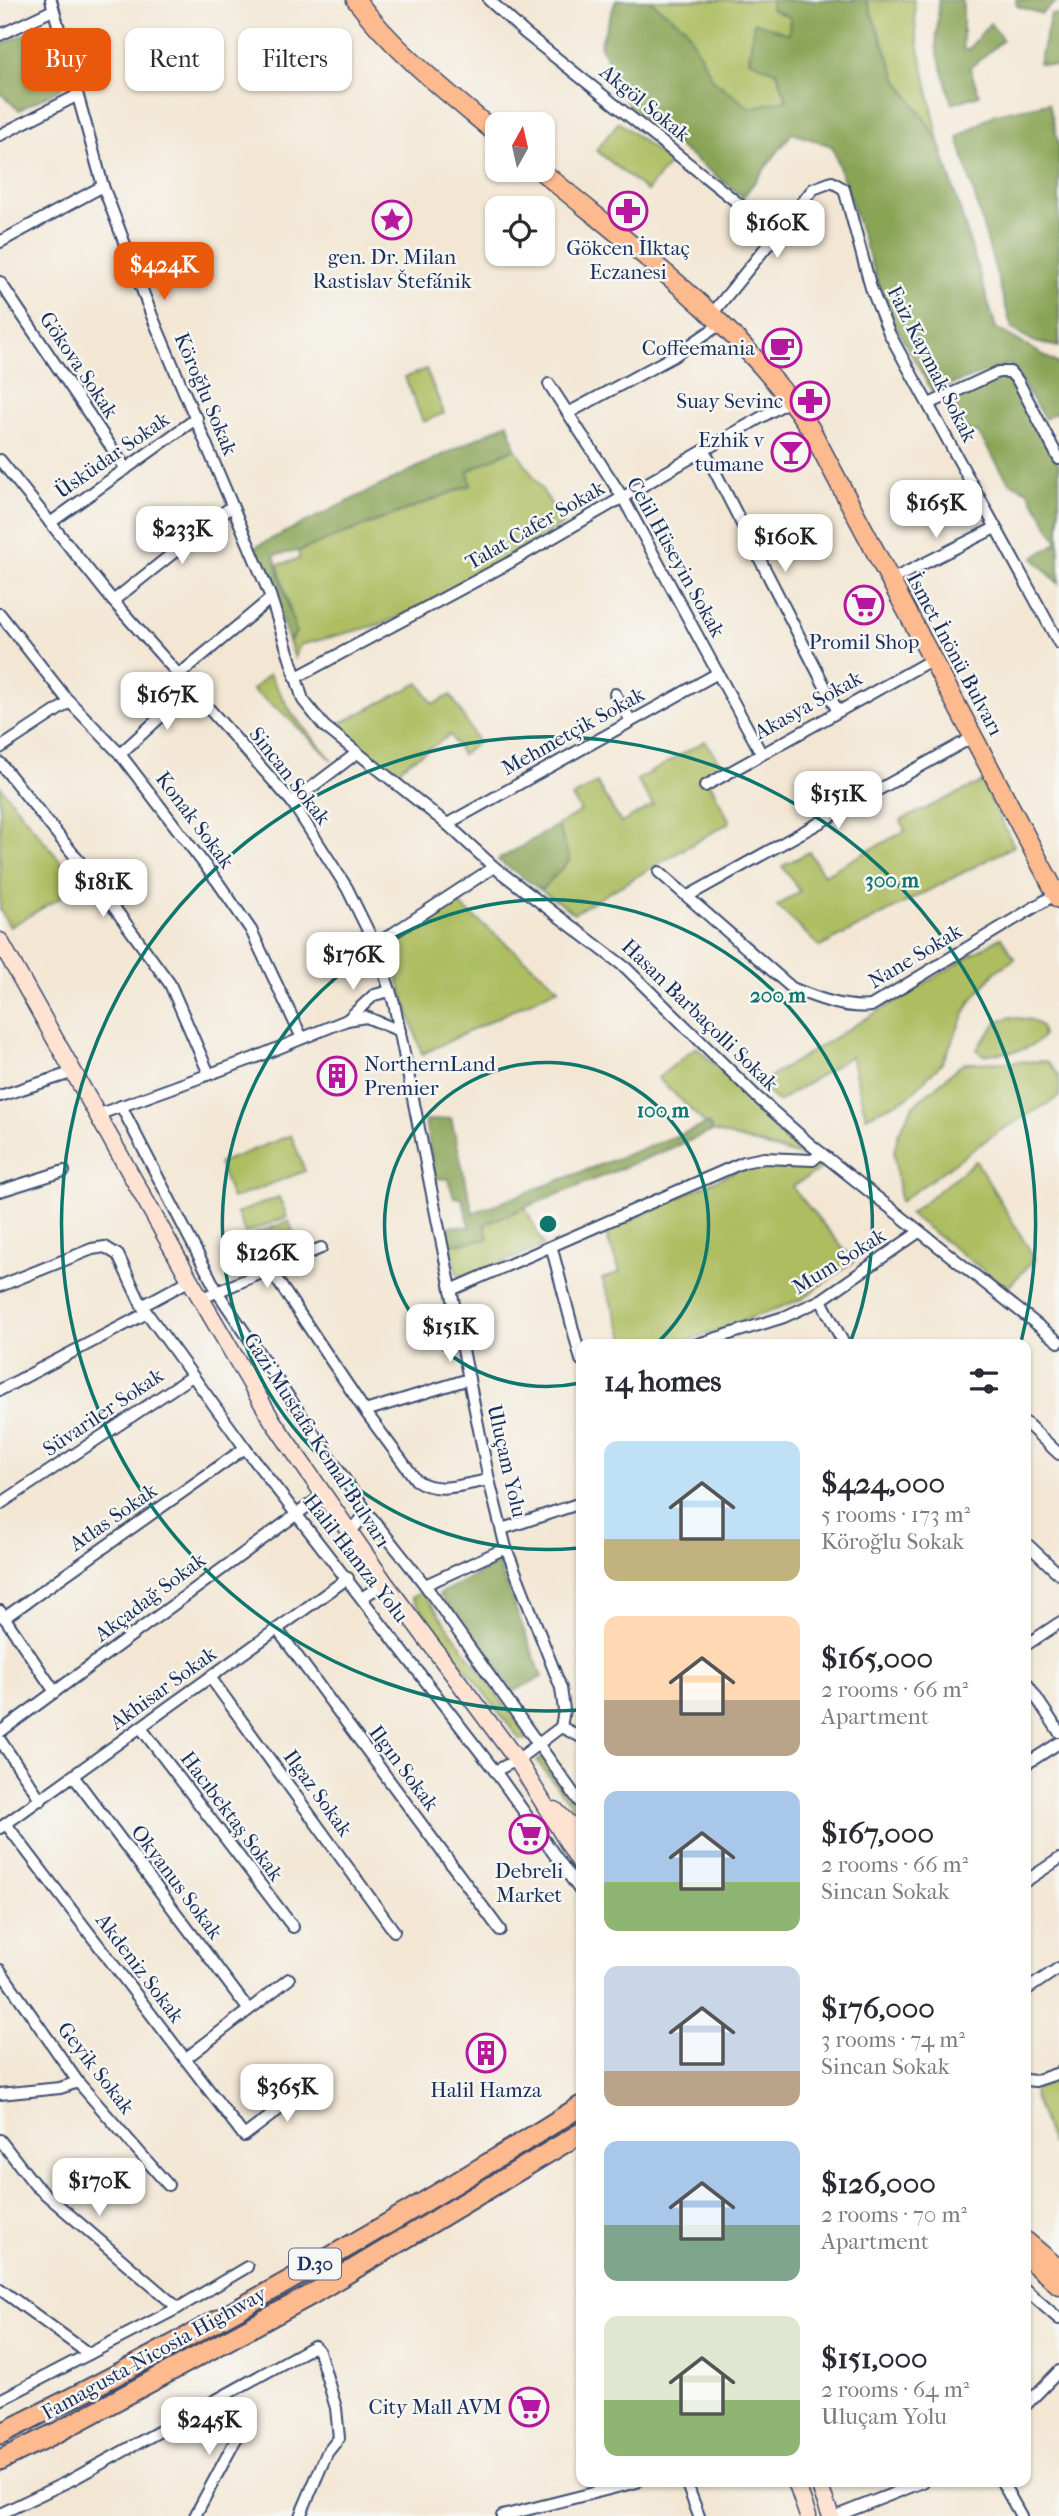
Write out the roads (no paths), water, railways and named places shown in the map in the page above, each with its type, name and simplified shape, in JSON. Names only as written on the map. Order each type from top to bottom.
[{"type":"highway","name":"D.30","points":[[0,2434],[124,2370],[374,2232],[576,2109]]},
{"type":"highway","name":"Famagusta-Nicosia Highway","points":[[0,2460],[309,2296],[576,2136]]},
{"type":"main road","points":[[356,0],[377,28],[416,66],[485,124]]},
{"type":"main road","name":"İsmet İnönü Bulvarı","points":[[554,182],[717,318],[752,352],[791,400],[810,428],[1058,896]]},
{"type":"main road","name":"Gazi Mustafa Kemal Bulvarı","points":[[0,942],[200,1298],[272,1420],[385,1583],[517,1760],[543,1798],[576,1855]]},
{"type":"main road","name":"Gazi Mustafa Kemal Bulvarı","points":[[543,1798],[576,1830]]},
{"type":"main road","points":[[1031,2245],[1059,2269]]},
{"type":"main road","points":[[1031,2261],[1059,2285]]},
{"type":"main road","points":[[798,2487],[808,2516]]},
{"type":"main road","points":[[820,2487],[831,2516]]},
{"type":"street","name":"Akgöl Sokak","points":[[489,0],[525,33],[778,235]]},
{"type":"street","points":[[0,35],[52,5]]},
{"type":"street","name":"Köroğlu Sokak","points":[[52,5],[103,186],[152,316],[197,418],[270,600]]},
{"type":"street","points":[[0,135],[76,96]]},
{"type":"street","name":"Faiz Kaymak Sokak","points":[[778,235],[813,189],[832,183],[844,189],[882,318],[1059,643]]},
{"type":"street","points":[[0,242],[103,186]]},
{"type":"street","points":[[570,412],[674,356],[717,318],[778,235]]},
{"type":"street","name":"Gökova Sokak","points":[[0,282],[126,469]]},
{"type":"street","points":[[929,404],[998,372],[1010,372],[1018,381],[1059,459]]},
{"type":"street","name":"Celil Hüseyin Sokak","points":[[549,384],[570,412],[622,498],[761,753]]},
{"type":"street","name":"Talat Cafer Sokak","points":[[295,678],[455,593],[705,452],[791,400]]},
{"type":"street","name":"Üsküdar Sokak","points":[[50,523],[197,418]]},
{"type":"street","points":[[705,452],[837,710]]},
{"type":"street","name":"Sincan Sokak","points":[[0,460],[113,601],[193,687],[292,802],[347,888],[375,945],[390,990]]},
{"type":"street","points":[[113,601],[232,506]]},
{"type":"street","points":[[891,580],[995,528]]},
{"type":"street","points":[[180,674],[270,600]]},
{"type":"street","name":"Hasan Barbaçolli Sokak","points":[[270,600],[303,700],[324,726],[447,824],[494,867],[625,968],[758,1098],[821,1153],[1059,1342]]},
{"type":"street","name":"Konak Sokak","points":[[0,614],[70,702],[120,754],[251,930],[302,1038]]},
{"type":"street","name":"Akasya Sokak","points":[[705,786],[837,710],[932,660]]},
{"type":"street","name":"Mehmetçik Sokak","points":[[447,824],[718,673]]},
{"type":"street","points":[[120,754],[193,687]]},
{"type":"street","points":[[615,694],[631,721]]},
{"type":"street","points":[[0,748],[70,702]]},
{"type":"street","points":[[688,896],[973,737]]},
{"type":"street","points":[[292,802],[357,753]]},
{"type":"street","points":[[0,763],[91,876],[170,984],[209,1074]]},
{"type":"street","points":[[375,945],[494,867]]},
{"type":"street","name":"Nane Sokak","points":[[659,872],[792,988],[813,997],[858,1007],[871,1006],[1058,896]]},
{"type":"street","points":[[347,1020],[374,995],[390,990]]},
{"type":"street","name":"Uluçam Yolu","points":[[390,990],[489,1480],[506,1548],[561,1688],[564,1710],[561,1727]]},
{"type":"street","points":[[97,1115],[347,1020],[366,1017],[400,1031]]},
{"type":"street","points":[[0,1096],[74,1072]]},
{"type":"street","points":[[121,1106],[218,1293],[367,1512],[425,1585],[576,1797]]},
{"type":"street","points":[[451,1290],[552,1249],[735,1165],[764,1158],[800,1162],[813,1160],[821,1153]]},
{"type":"street","points":[[0,1191],[64,1171]]},
{"type":"street","name":"Mum Sokak","points":[[714,1339],[785,1317],[821,1300],[919,1232]]},
{"type":"street","name":"Halil Hamza Yolu","points":[[0,1286],[105,1247],[118,1255],[144,1309],[192,1376],[495,1771],[576,1885]]},
{"type":"street","points":[[200,1298],[218,1293],[321,1248]]},
{"type":"street","points":[[552,1249],[576,1341]]},
{"type":"street","points":[[271,1271],[416,1480],[427,1488],[438,1489],[489,1480]]},
{"type":"street","points":[[0,1390],[190,1280]]},
{"type":"street","points":[[821,1300],[841,1339]]},
{"type":"street","name":"Süvariler Sokak","points":[[0,1504],[192,1376]]},
{"type":"street","points":[[365,1410],[469,1379]]},
{"type":"street","points":[[1031,1428],[1059,1454]]},
{"type":"street","name":"Atlas Sokak","points":[[2,1615],[245,1448]]},
{"type":"street","name":"Akçadağ Sokak","points":[[0,1732],[323,1495]]},
{"type":"street","points":[[502,1529],[576,1505]]},
{"type":"street","points":[[350,1534],[367,1512]]},
{"type":"street","points":[[425,1585],[506,1548]]},
{"type":"street","points":[[1031,1548],[1059,1574]]},
{"type":"street","name":"Akhisar Sokak","points":[[3,1826],[348,1578]]},
{"type":"street","points":[[363,1597],[385,1583]]},
{"type":"street","points":[[2,1615],[55,1692]]},
{"type":"street","points":[[1031,1642],[1059,1623]]},
{"type":"street","name":"Ilgın Sokak","points":[[277,1629],[500,1930]]},
{"type":"street","name":"Ilgaz Sokak","points":[[210,1677],[394,1931]]},
{"type":"street","points":[[1031,1690],[1059,1732]]},
{"type":"street","points":[[495,1771],[517,1760],[561,1727],[576,1734]]},
{"type":"street","name":"Hacıbektaş Sokak","points":[[141,1728],[293,1927]]},
{"type":"street","points":[[0,1740],[41,1800]]},
{"type":"street","points":[[1031,1761],[1059,1743]]},
{"type":"street","name":"Okyanus Sokak","points":[[74,1777],[248,2009]]},
{"type":"street","name":"Akdeniz Sokak","points":[[3,1826],[244,2136],[310,2086]]},
{"type":"street","points":[[1031,1878],[1059,1859]]},
{"type":"street","points":[[1031,1987],[1059,1968]]},
{"type":"street","name":"Geyik Sokak","points":[[0,1970],[78,2082],[168,2185]]},
{"type":"street","points":[[185,2059],[289,1979]]},
{"type":"street","points":[[1031,2080],[1059,2073]]},
{"type":"street","points":[[0,2094],[60,2088],[78,2082]]},
{"type":"street","points":[[0,2140],[35,2185],[178,2308]]},
{"type":"street","points":[[0,2400],[178,2308],[247,2267]]},
{"type":"street","points":[[0,2289],[89,2354]]},
{"type":"street","points":[[1031,2294],[1059,2319]]},
{"type":"street","points":[[0,2514],[73,2479],[314,2346],[320,2351],[336,2408],[339,2438],[327,2453],[300,2516]]},
{"type":"street","points":[[1031,2400],[1059,2371]]},
{"type":"street","points":[[195,2516],[244,2424],[224,2397]]},
{"type":"street","points":[[502,2516],[617,2487]]},
{"type":"street","points":[[688,2487],[699,2516]]},
{"type":"street","points":[[836,2516],[910,2487]]},
{"type":"street","points":[[1005,2487],[1021,2516]]},
{"type":"place","name":"Gökcen İlktaç Eczanesi","points":[[628,211]]},
{"type":"place","name":"gen. Dr. Milan Rastislav Štefánik","points":[[392,220]]},
{"type":"place","name":"Coffeemania","points":[[782,348]]},
{"type":"place","name":"Suay Sevinc","points":[[810,401]]},
{"type":"place","name":"Ezhik v tumane","points":[[791,452]]},
{"type":"place","name":"Promil Shop","points":[[864,605]]},
{"type":"place","name":"NorthernLand Premier","points":[[337,1076]]},
{"type":"place","name":"Debreli Market","points":[[529,1834]]},
{"type":"place","name":"Halil Hamza","points":[[486,2053]]},
{"type":"place","name":"City Mall AVM","points":[[529,2407]]}]
